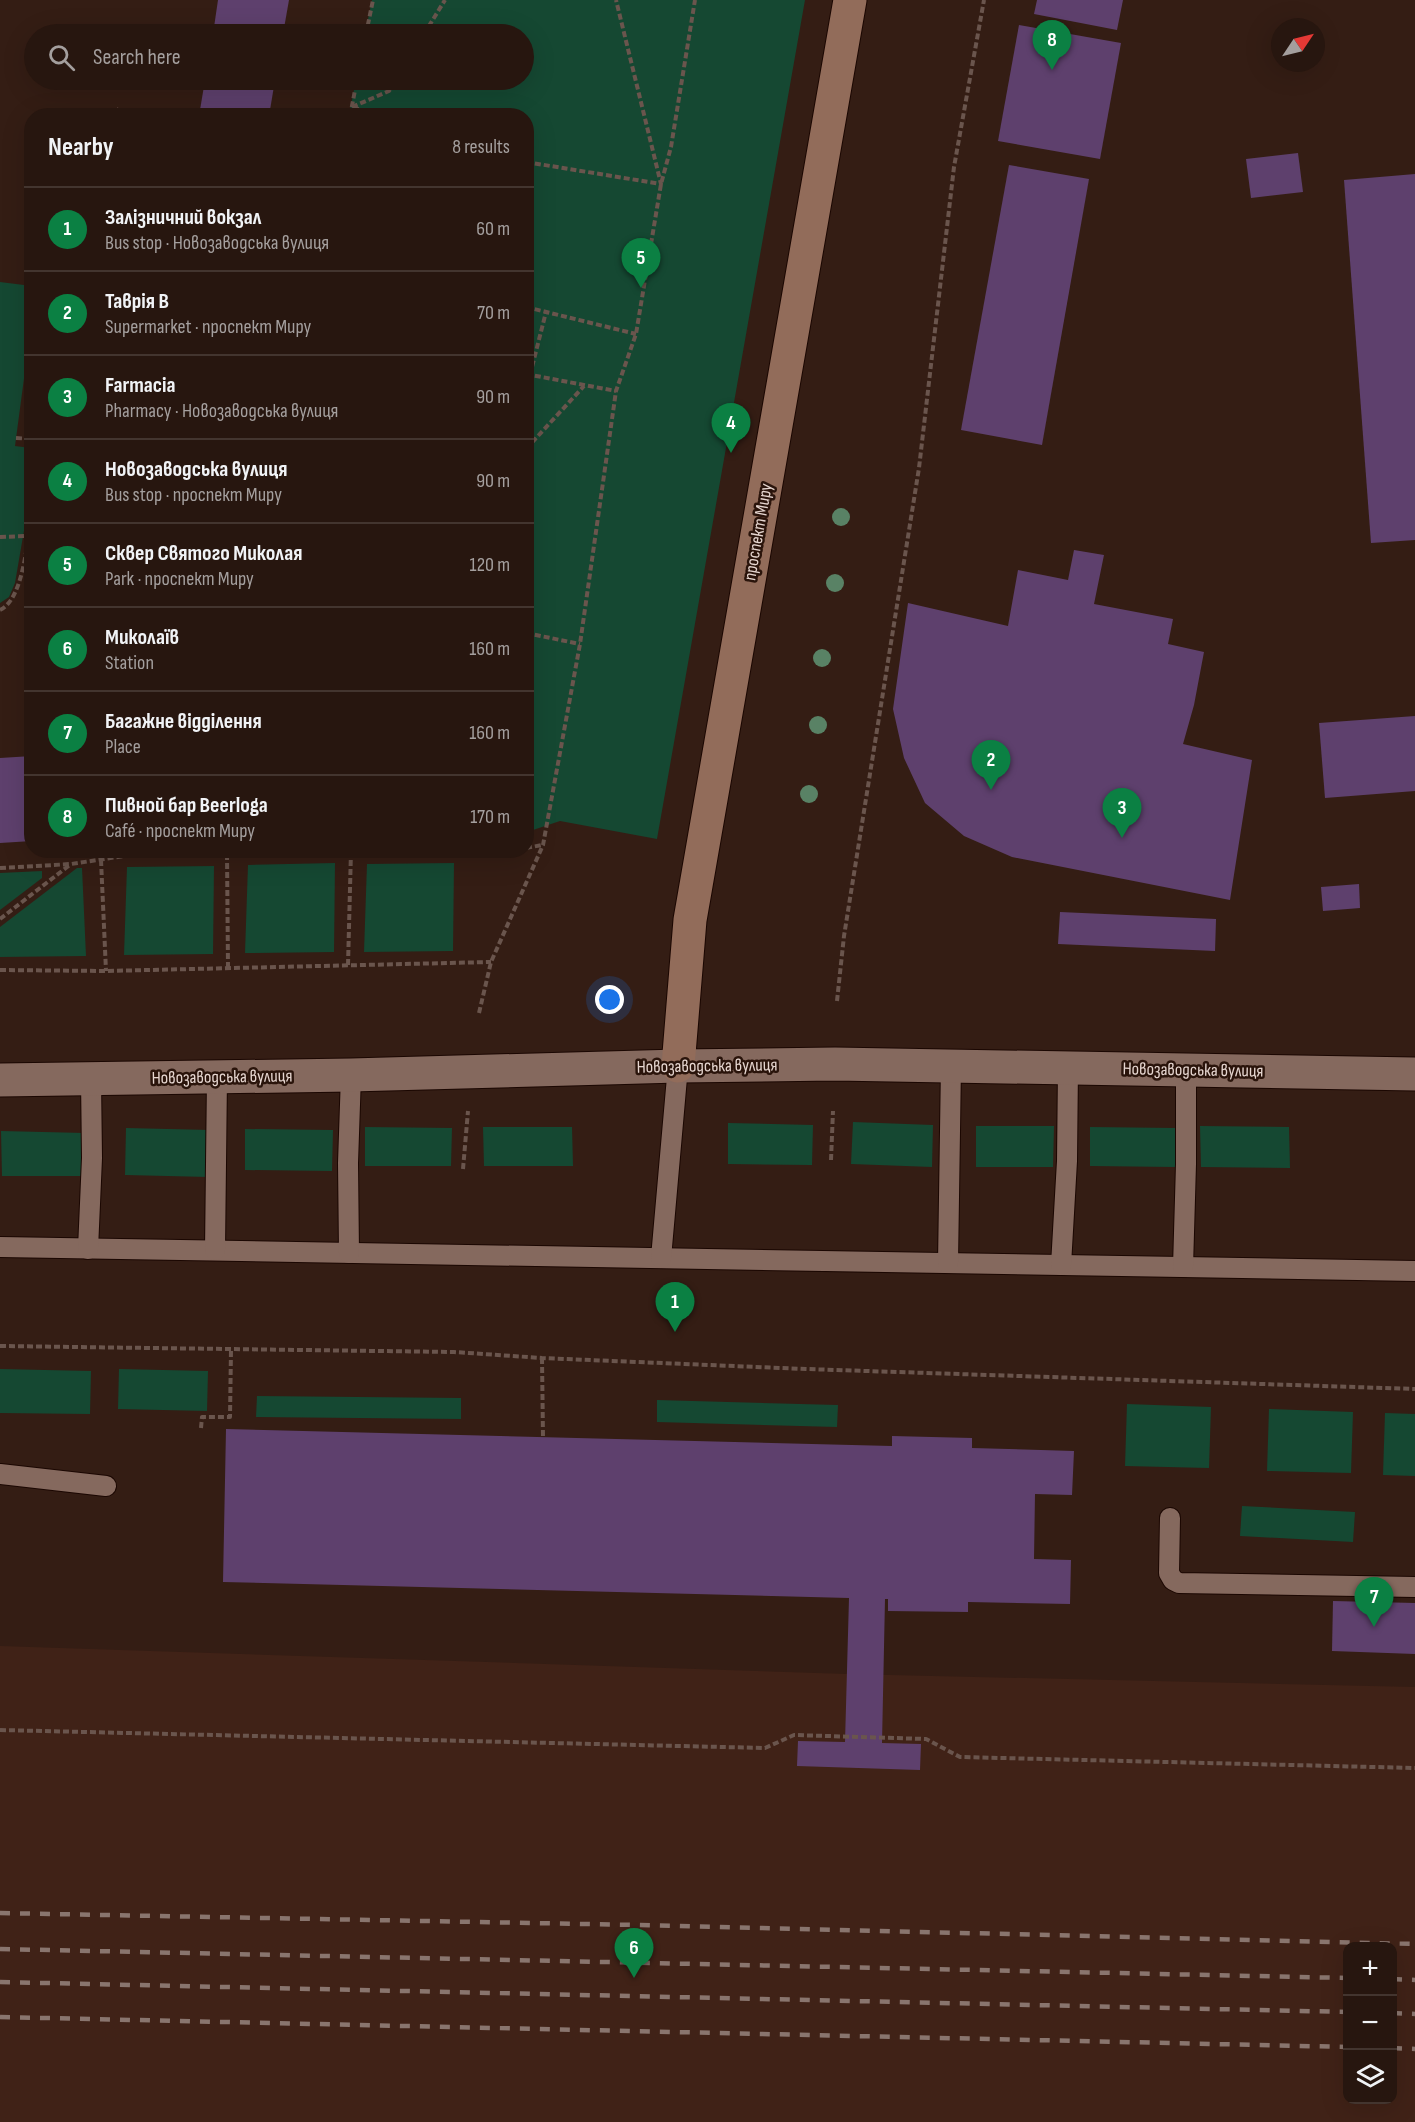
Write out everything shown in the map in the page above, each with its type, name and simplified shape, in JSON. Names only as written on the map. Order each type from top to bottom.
[{"type":"main road","name":"проспект Миру","points":[[678,1066],[690,920],[850,0]]},
{"type":"street","name":"Новозаводська вулиця","points":[[0,1080],[351,1076],[678,1066],[951,1065],[1415,1074]]},
{"type":"lane","points":[[948,1263],[951,1065]]},
{"type":"lane","points":[[661,1258],[678,1066]]},
{"type":"lane","points":[[1061,1265],[1067,1161],[1068,1067]]},
{"type":"lane","points":[[1182,1267],[1186,1164],[1186,1070]]},
{"type":"lane","points":[[349,1253],[348,1163],[351,1076]]},
{"type":"lane","points":[[214,1250],[217,1077]]},
{"type":"lane","points":[[88,1250],[92,1158],[91,1078]]},
{"type":"lane","points":[[0,1247],[1415,1271]]},
{"type":"lane","points":[[0,1474],[106,1486]]},
{"type":"lane","points":[[1170,1518],[1169,1573],[1173,1580],[1179,1583],[1415,1587]]},
{"type":"path","points":[[368,24],[373,0]]},
{"type":"path","points":[[430,24],[445,0]]},
{"type":"path","points":[[616,0],[661,184]]},
{"type":"path","points":[[479,1013],[491,962],[543,845],[580,644],[616,391],[636,334],[661,184],[671,147],[695,0]]},
{"type":"path","points":[[837,1001],[844,936],[919,468],[954,167],[984,0]]},
{"type":"path","points":[[352,107],[355,90]]},
{"type":"path","points":[[352,107],[390,90]]},
{"type":"path","points":[[534,163],[661,184]]},
{"type":"path","points":[[534,309],[636,334]]},
{"type":"path","points":[[534,353],[546,312]]},
{"type":"path","points":[[534,375],[616,391]]},
{"type":"path","points":[[534,440],[584,386]]},
{"type":"path","points":[[16,438],[24,438]]},
{"type":"path","points":[[0,537],[24,536]]},
{"type":"path","points":[[0,610],[12,601],[19,585],[24,554]]},
{"type":"path","points":[[534,635],[580,644]]},
{"type":"path","points":[[534,847],[543,845]]},
{"type":"path","points":[[0,868],[71,864],[114,858]]},
{"type":"path","points":[[228,858],[228,967]]},
{"type":"path","points":[[348,965],[351,858]]},
{"type":"path","points":[[101,860],[106,971]]},
{"type":"path","points":[[0,919],[71,864]]},
{"type":"path","points":[[0,970],[106,971],[491,962]]},
{"type":"path","points":[[464,1169],[468,1111]]},
{"type":"path","points":[[831,1160],[833,1111]]},
{"type":"path","points":[[0,1346],[454,1352],[818,1370],[1415,1389]]},
{"type":"path","points":[[201,1428],[202,1417],[230,1418],[231,1350]]},
{"type":"path","points":[[542,1358],[543,1437]]},
{"type":"path","points":[[0,1730],[765,1748],[794,1735],[926,1739],[960,1757],[1415,1768]]},
{"type":"shaded area","points":[[0,1646],[847,1674],[1415,1687],[1415,2122],[0,2122]]},
{"type":"green space","points":[[372,0],[805,0],[657,839],[560,821],[534,830],[534,108],[350,108],[354,90],[534,90],[534,24],[367,24]]},
{"type":"green space","points":[[0,282],[24,285],[24,378],[15,446],[24,447],[24,531],[15,583],[9,597],[0,603]]},
{"type":"green space","points":[[335,863],[334,952],[245,953],[248,865]]},
{"type":"green space","points":[[454,863],[453,951],[364,952],[367,864]]},
{"type":"green space","points":[[214,866],[213,954],[124,955],[127,867]]},
{"type":"green space","points":[[77,868],[82,868],[86,956],[0,957],[0,927]]},
{"type":"green space","points":[[42,871],[42,878],[0,910],[0,873]]},
{"type":"green space","points":[[853,1122],[933,1125],[932,1167],[851,1164]]},
{"type":"green space","points":[[728,1123],[813,1125],[812,1165],[728,1164]]},
{"type":"green space","points":[[976,1126],[1054,1126],[1053,1167],[976,1167]]},
{"type":"green space","points":[[1200,1126],[1289,1127],[1290,1168],[1201,1167]]},
{"type":"green space","points":[[365,1127],[452,1128],[451,1166],[365,1166]]},
{"type":"green space","points":[[483,1127],[572,1127],[573,1166],[484,1166]]},
{"type":"green space","points":[[1090,1127],[1175,1128],[1175,1167],[1090,1166]]},
{"type":"green space","points":[[126,1128],[210,1130],[209,1177],[125,1175]]},
{"type":"green space","points":[[245,1129],[333,1130],[332,1171],[245,1170]]},
{"type":"green space","points":[[1,1131],[85,1133],[85,1176],[2,1176]]},
{"type":"green space","points":[[0,1369],[91,1371],[90,1414],[0,1413]]},
{"type":"green space","points":[[119,1369],[208,1371],[207,1411],[118,1409]]},
{"type":"green space","points":[[257,1396],[461,1398],[461,1419],[256,1417]]},
{"type":"green space","points":[[657,1400],[838,1405],[837,1427],[657,1422]]},
{"type":"green space","points":[[1127,1404],[1211,1407],[1209,1468],[1125,1466]]},
{"type":"green space","points":[[1269,1409],[1353,1412],[1351,1473],[1267,1471]]},
{"type":"green space","points":[[1385,1413],[1415,1414],[1415,1476],[1383,1475]]},
{"type":"green space","points":[[1242,1506],[1355,1512],[1353,1542],[1240,1536]]},
{"type":"building","points":[[218,0],[289,0],[285,24],[214,24]]},
{"type":"building","points":[[1037,0],[1123,0],[1117,30],[1034,14]]},
{"type":"building","points":[[1019,25],[1121,43],[1100,159],[998,141]]},
{"type":"building","points":[[203,90],[273,90],[270,108],[200,108]]},
{"type":"building","points":[[1298,153],[1303,192],[1251,198],[1246,159]]},
{"type":"building","points":[[1009,165],[1089,179],[1042,445],[961,430]]},
{"type":"building","points":[[1415,174],[1415,540],[1371,543],[1344,180]]},
{"type":"building","points":[[1074,550],[1104,555],[1094,604],[1173,619],[1168,644],[1204,652],[1194,705],[1183,744],[1252,760],[1230,900],[1012,857],[964,836],[925,803],[904,758],[893,709],[908,603],[1008,626],[1018,570],[1068,580]]},
{"type":"building","points":[[1415,716],[1415,791],[1325,798],[1319,723]]},
{"type":"building","points":[[24,756],[24,842],[0,843],[0,758]]},
{"type":"building","points":[[1359,884],[1360,908],[1323,911],[1321,887]]},
{"type":"building","points":[[1060,912],[1216,919],[1215,951],[1058,944]]},
{"type":"building","points":[[226,1429],[892,1446],[892,1436],[972,1438],[972,1448],[1074,1451],[1072,1495],[1035,1494],[1034,1559],[1071,1560],[1070,1604],[968,1602],[968,1612],[888,1611],[888,1599],[885,1599],[882,1743],[921,1744],[920,1770],[797,1766],[798,1741],[845,1742],[849,1598],[223,1582]]},
{"type":"building","points":[[1333,1601],[1415,1603],[1415,1654],[1332,1651]]},
{"type":"railway","points":[[0,1913],[637,1925],[1415,1944]]},
{"type":"railway","points":[[0,1949],[1343,1978]]},
{"type":"railway","points":[[1397,1979],[1415,1980]]},
{"type":"railway","points":[[0,1982],[1343,2012]]},
{"type":"railway","points":[[1397,2013],[1415,2014]]},
{"type":"railway","points":[[0,2017],[1343,2047]]},
{"type":"railway","points":[[1397,2048],[1415,2049]]},
{"type":"place","name":"Пивной бар Beerloga","points":[[1052,70]]},
{"type":"place","name":"Сквер Святого Миколая","points":[[641,288]]},
{"type":"place","name":"Новозаводська вулиця","points":[[731,453]]},
{"type":"place","name":"Таврія В","points":[[991,790]]},
{"type":"place","name":"Farmacia","points":[[1122,838]]},
{"type":"place","name":"Залізничний вокзал","points":[[675,1332]]},
{"type":"place","name":"Багажне відділення","points":[[1374,1627]]},
{"type":"place","name":"Миколаїв","points":[[634,1978]]}]
